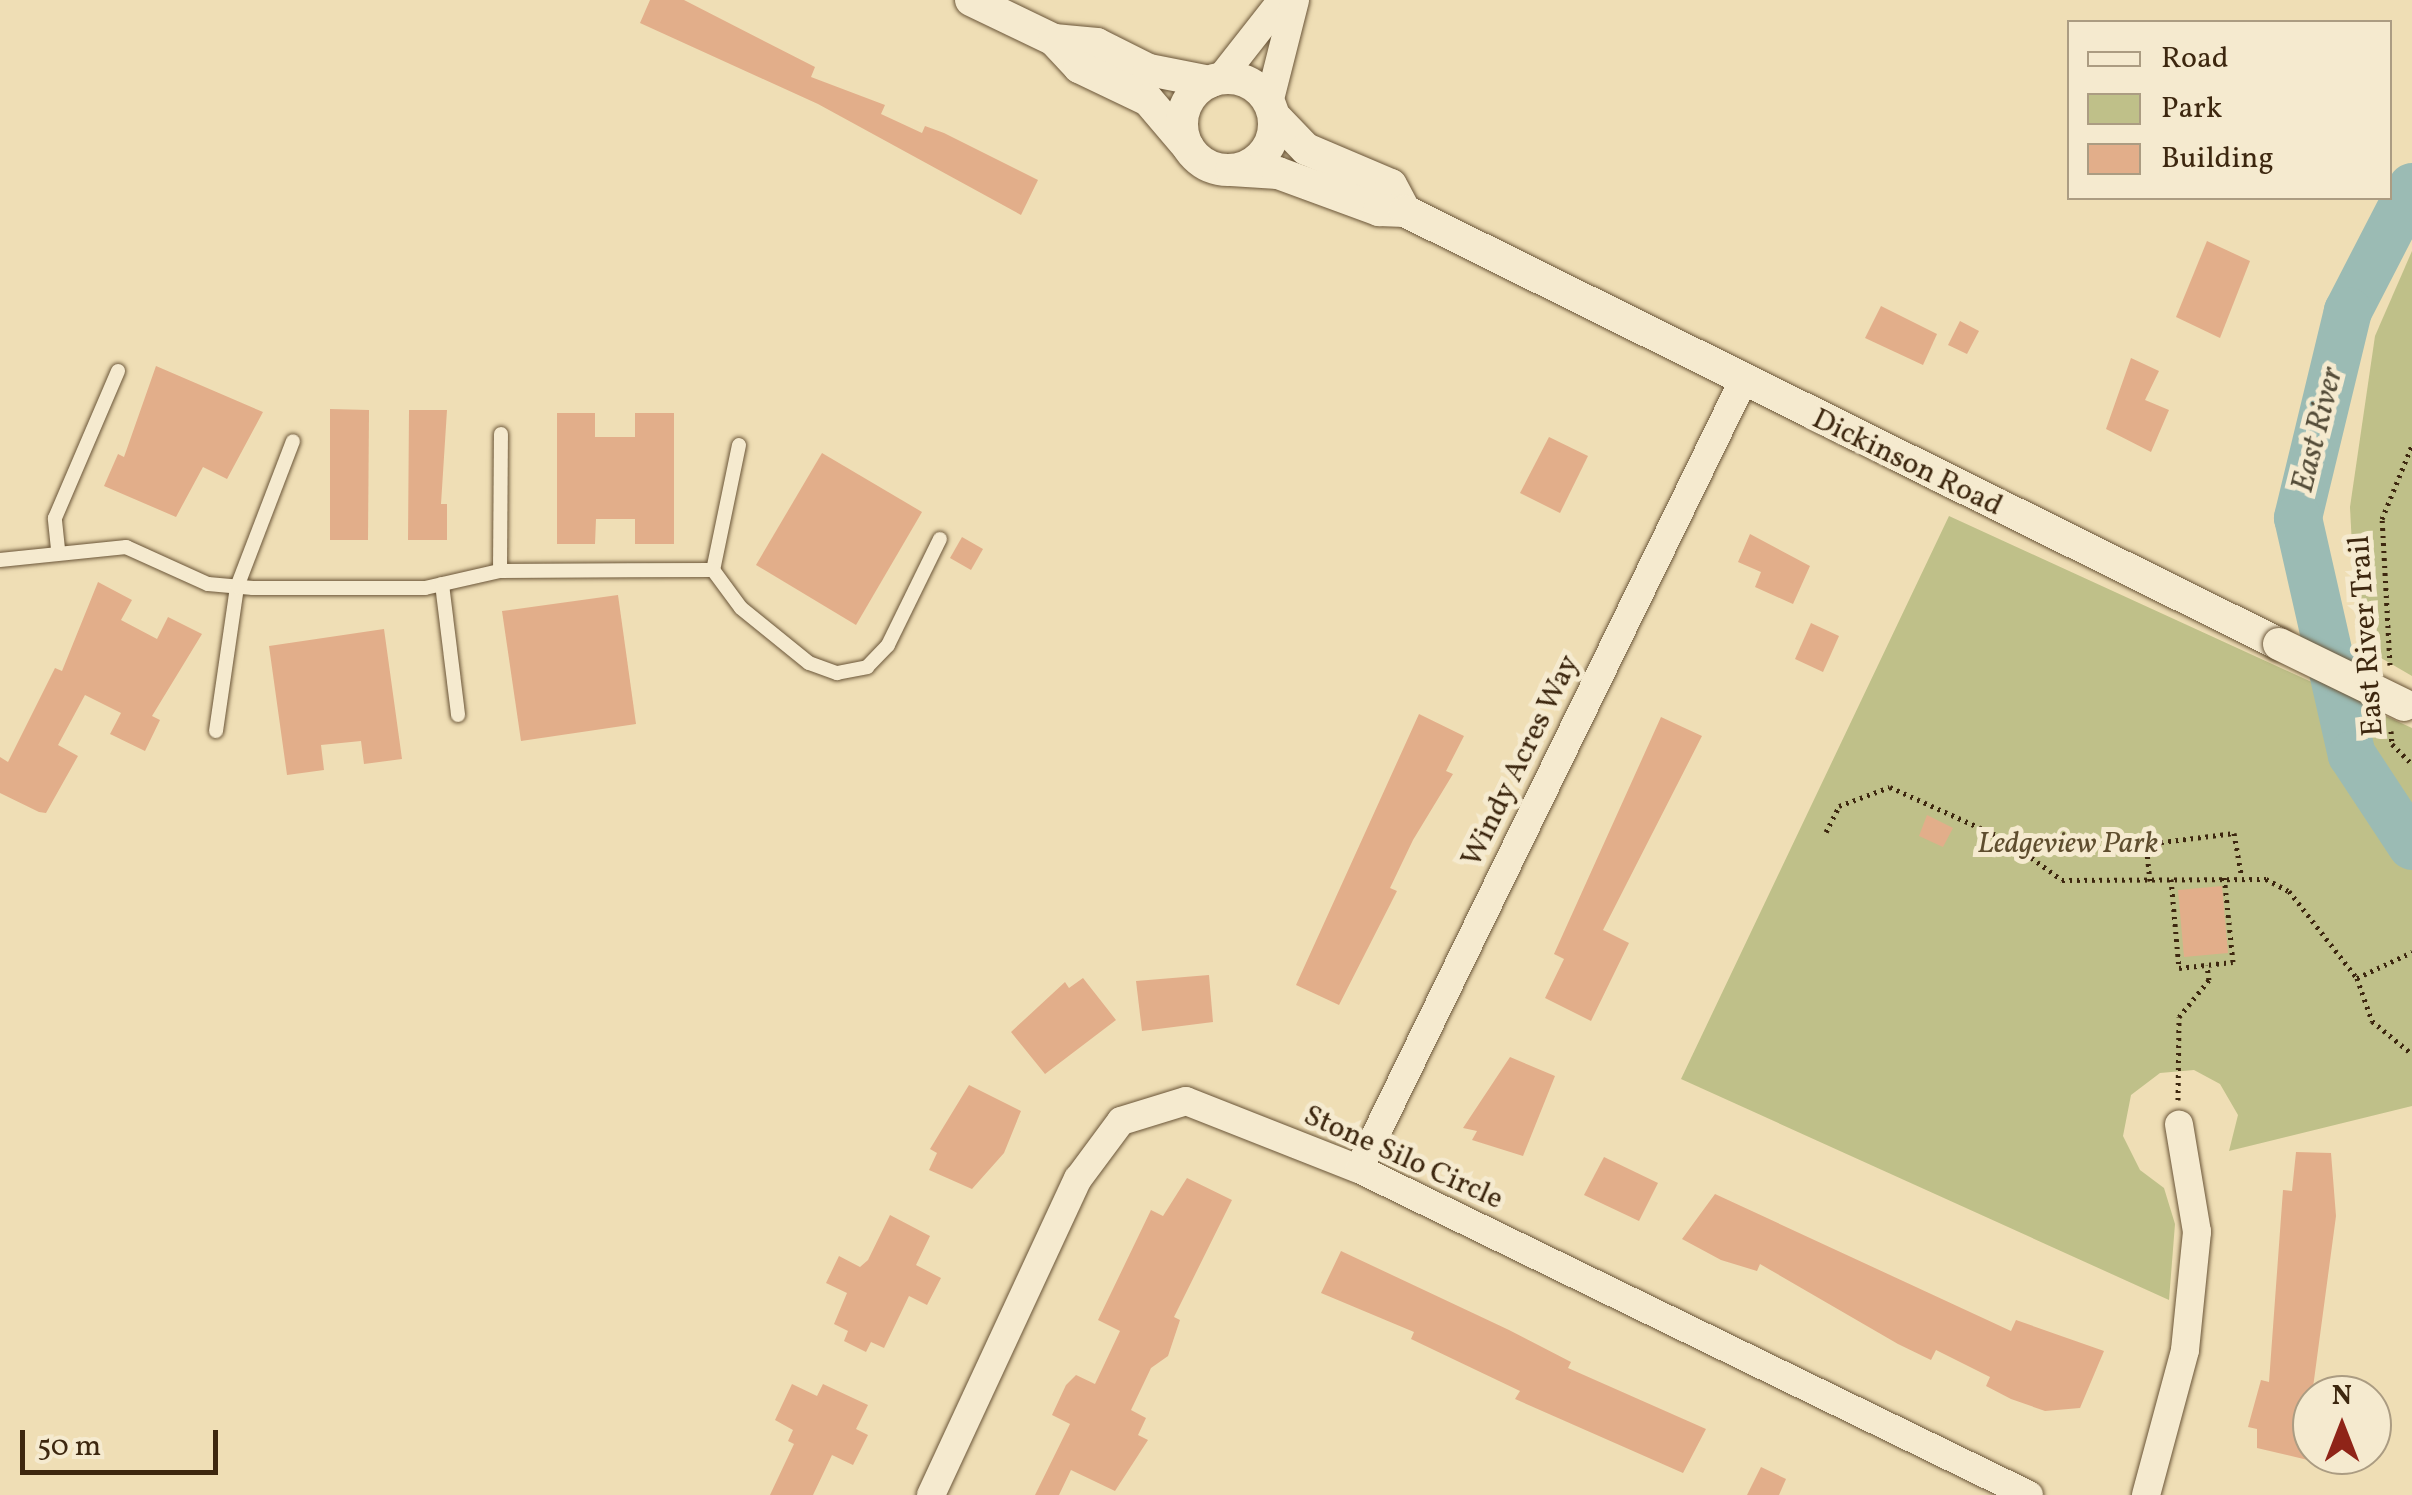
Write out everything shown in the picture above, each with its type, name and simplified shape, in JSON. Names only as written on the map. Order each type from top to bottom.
[{"type":"street","points":[[971,0],[1054,40],[1097,44],[1149,70],[1248,83],[1271,110]]},
{"type":"street","points":[[1190,150],[1184,112],[1282,0]]},
{"type":"street","points":[[1054,40],[1078,67],[1148,100],[1190,150],[1231,170],[1259,158],[1295,0]]},
{"type":"street","name":"Dickinson Road","points":[[1271,110],[1306,149],[1391,185],[1405,211]]},
{"type":"street","name":"Dickinson Road","points":[[1231,170],[1278,173],[1378,210],[1405,211],[1742,382],[2278,644],[2402,714]]},
{"type":"street","name":"Windy Acres Way","points":[[1359,1169],[1742,382]]},
{"type":"street","name":"Stone Silo Circle","points":[[930,1495],[1078,1179],[1122,1122],[1186,1101],[1359,1169],[2029,1495]]},
{"type":"street","points":[[2146,1495],[2185,1350],[2197,1232],[2179,1125]]},
{"type":"lane","points":[[58,549],[55,518],[118,371]]},
{"type":"lane","points":[[500,571],[502,434]]},
{"type":"lane","points":[[216,731],[237,587],[293,441]]},
{"type":"lane","points":[[713,570],[739,445]]},
{"type":"lane","points":[[0,560],[58,549],[126,546],[208,584],[237,587],[442,584],[500,571],[713,570],[771,636],[836,673],[866,668],[888,645],[940,539]]},
{"type":"lane","points":[[442,584],[458,714]]},
{"type":"path","name":"East River Trail","points":[[2390,673],[2382,519],[2412,445]]},
{"type":"path","name":"East River Trail","points":[[2402,714],[2392,744],[2412,764]]},
{"type":"path","points":[[1826,832],[1839,806],[1890,787],[2007,840],[2062,880],[2150,881],[2241,873],[2289,891],[2357,978],[2372,1021],[2412,1054]]},
{"type":"path","points":[[2150,881],[2146,844],[2234,833],[2241,873]]},
{"type":"path","points":[[2171,880],[2179,968],[2233,962],[2224,874]]},
{"type":"path","points":[[2357,978],[2412,952]]},
{"type":"path","points":[[2179,1125],[2174,1040],[2179,1018],[2209,980],[2207,964]]},
{"type":"green space","points":[[2412,251],[2412,676],[2357,644],[2350,507],[2375,336]]},
{"type":"green space","name":"Ledgeview Park","points":[[1949,516],[2412,728],[2412,1106],[2229,1151],[2238,1115],[2220,1084],[2194,1070],[2160,1073],[2131,1095],[2123,1136],[2140,1170],[2164,1188],[2175,1224],[2169,1300],[1681,1079]]},
{"type":"building","points":[[650,0],[684,0],[815,67],[811,77],[885,105],[881,114],[922,133],[925,126],[944,133],[1038,180],[1021,215],[818,104],[640,23]]},
{"type":"building","points":[[2207,241],[2250,261],[2220,338],[2176,317]]},
{"type":"building","points":[[1881,306],[1937,334],[1923,365],[1865,338]]},
{"type":"building","points":[[1960,321],[1979,331],[1967,354],[1948,345]]},
{"type":"building","points":[[2131,358],[2159,371],[2145,400],[2169,410],[2151,452],[2106,429]]},
{"type":"building","points":[[156,366],[263,412],[227,479],[203,467],[176,517],[104,486],[118,454],[124,457]]},
{"type":"building","points":[[330,409],[369,410],[368,540],[330,540]]},
{"type":"building","points":[[409,410],[447,410],[441,504],[447,504],[447,540],[408,540]]},
{"type":"building","points":[[557,413],[595,413],[595,437],[635,437],[635,413],[674,413],[674,544],[635,544],[635,519],[596,519],[595,544],[557,544]]},
{"type":"building","points":[[1549,437],[1588,456],[1560,513],[1520,493]]},
{"type":"building","points":[[822,453],[922,512],[856,625],[756,565]]},
{"type":"building","points":[[1750,534],[1810,566],[1793,604],[1755,587],[1761,572],[1738,562]]},
{"type":"building","points":[[962,537],[983,549],[971,570],[950,558]]},
{"type":"building","points":[[98,582],[132,600],[121,620],[157,639],[168,617],[202,634],[152,716],[160,720],[145,751],[110,734],[121,713],[85,695],[58,745],[78,756],[46,813],[39,812],[0,793],[0,757],[8,762],[55,668],[62,671]]},
{"type":"building","points":[[618,595],[636,724],[521,741],[502,611]]},
{"type":"building","points":[[1811,623],[1839,636],[1823,672],[1795,659]]},
{"type":"building","points":[[384,629],[402,759],[364,764],[361,741],[321,745],[324,770],[287,775],[269,646]]},
{"type":"building","points":[[1419,714],[1464,736],[1446,771],[1453,774],[1413,840],[1390,888],[1397,891],[1339,1005],[1296,985]]},
{"type":"building","points":[[1661,717],[1702,736],[1603,930],[1629,943],[1591,1021],[1545,998],[1564,959],[1554,954]]},
{"type":"building","points":[[1927,815],[1953,828],[1943,847],[1919,836]]},
{"type":"building","points":[[2222,886],[2228,953],[2184,957],[2178,890]]},
{"type":"building","points":[[1209,975],[1213,1022],[1142,1031],[1136,981]]},
{"type":"building","points":[[1083,978],[1116,1020],[1045,1074],[1011,1032],[1065,982],[1069,988]]},
{"type":"building","points":[[1510,1057],[1555,1076],[1523,1156],[1472,1140],[1477,1131],[1463,1128]]},
{"type":"building","points":[[969,1085],[1021,1111],[1004,1153],[972,1189],[929,1170],[937,1153],[930,1149]]},
{"type":"building","points":[[2296,1152],[2331,1153],[2336,1216],[2315,1375],[2292,1375],[2292,1456],[2257,1448],[2257,1429],[2248,1427],[2261,1380],[2269,1382],[2283,1190],[2292,1191]]},
{"type":"building","points":[[1604,1157],[1658,1183],[1639,1221],[1584,1195]]},
{"type":"building","points":[[1187,1178],[1232,1200],[1174,1317],[1180,1320],[1168,1356],[1151,1368],[1131,1410],[1146,1418],[1138,1435],[1148,1440],[1115,1491],[1071,1470],[1059,1495],[1035,1495],[1070,1424],[1052,1415],[1066,1385],[1076,1375],[1095,1384],[1120,1331],[1098,1320],[1151,1210],[1163,1216]]},
{"type":"building","points":[[1715,1194],[2011,1331],[2016,1320],[2104,1351],[2080,1408],[2045,1411],[2011,1399],[1986,1386],[1990,1377],[1936,1350],[1931,1360],[1898,1344],[1760,1264],[1757,1271],[1721,1260],[1682,1239]]},
{"type":"building","points":[[890,1215],[930,1236],[916,1265],[941,1278],[927,1305],[909,1296],[884,1348],[871,1342],[866,1352],[844,1341],[848,1331],[834,1324],[847,1293],[826,1283],[839,1256],[860,1267],[868,1260]]},
{"type":"building","points":[[1341,1251],[1509,1330],[1571,1362],[1568,1368],[1706,1429],[1683,1473],[1515,1399],[1520,1391],[1411,1339],[1414,1332],[1321,1293]]},
{"type":"building","points":[[792,1384],[817,1396],[823,1384],[868,1405],[856,1429],[868,1435],[853,1465],[832,1455],[813,1495],[770,1495],[794,1444],[788,1441],[793,1430],[775,1420]]},
{"type":"building","points":[[1761,1467],[1786,1479],[1779,1495],[1747,1495]]},
{"type":"waterway","name":"East River","points":[[2412,187],[2348,311],[2298,518],[2352,755],[2412,846]]}]
